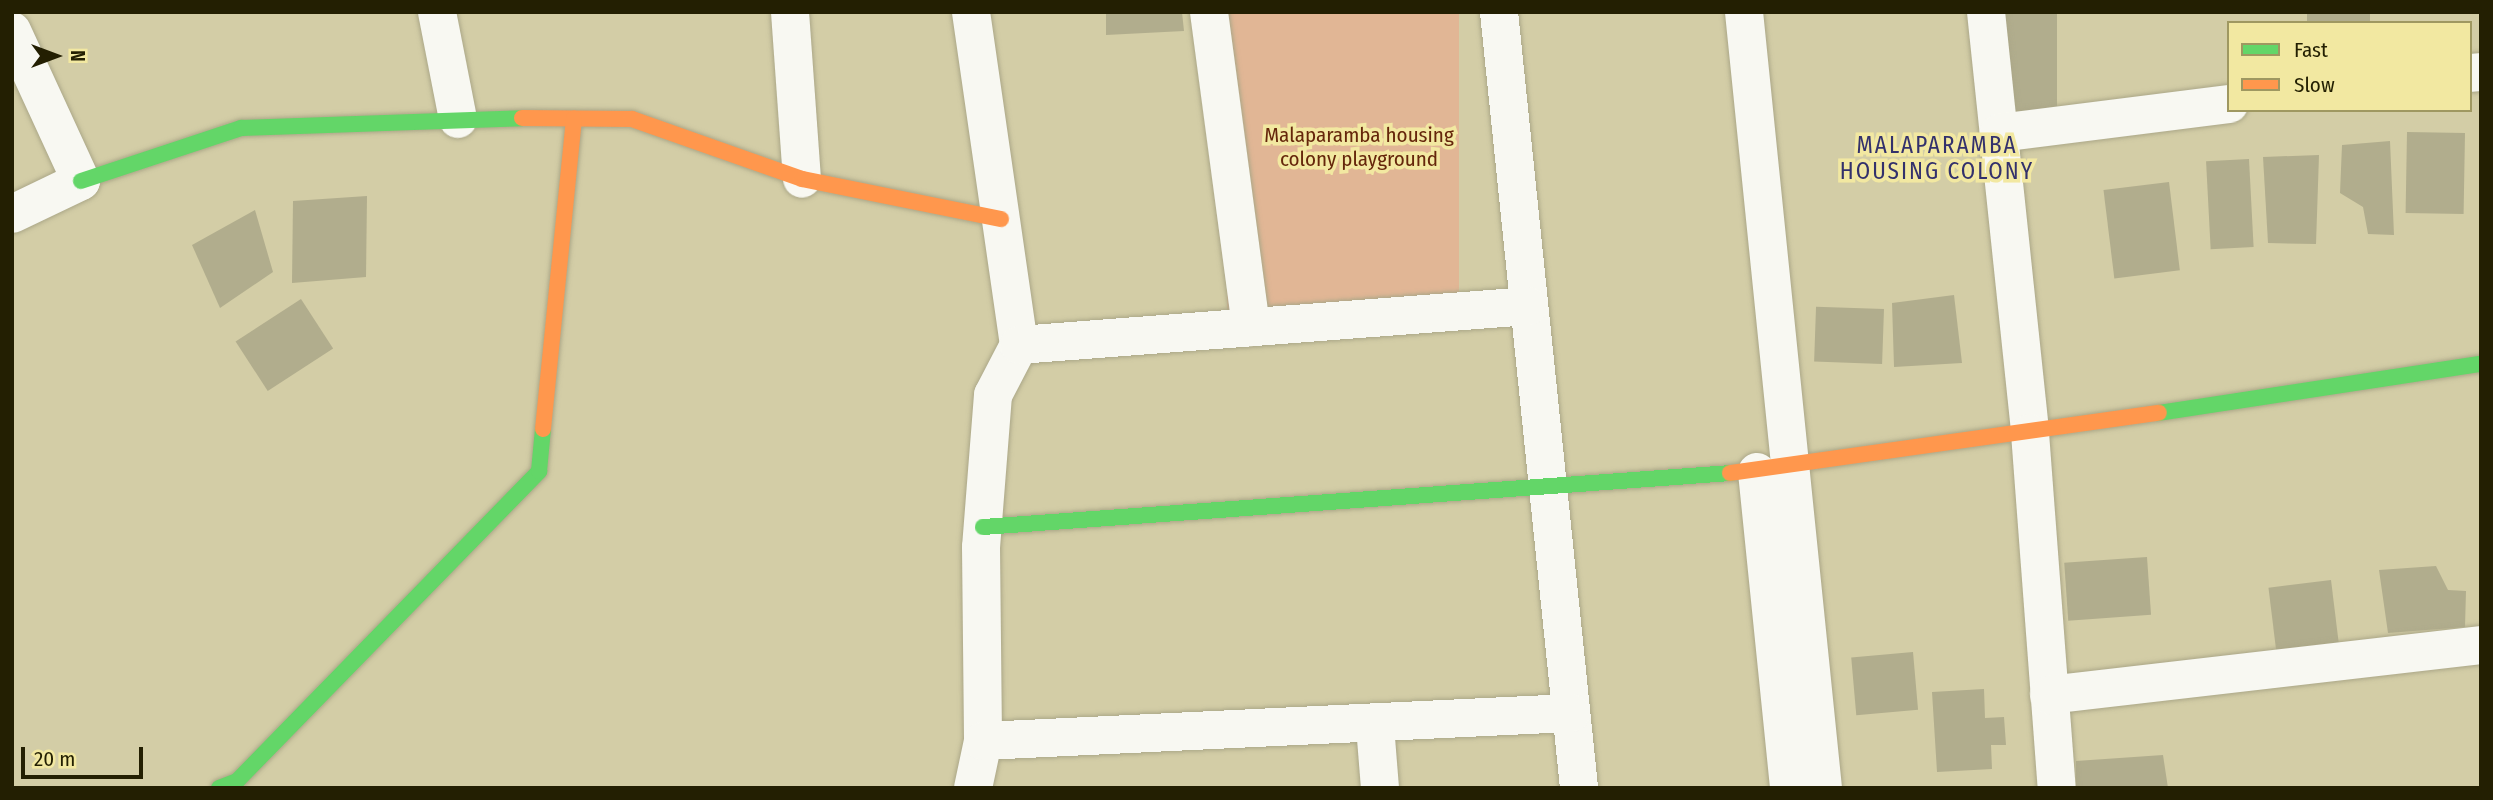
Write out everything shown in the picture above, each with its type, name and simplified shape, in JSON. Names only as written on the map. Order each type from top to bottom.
[{"type":"street","points":[[437,12],[457,118]]},
{"type":"street","points":[[790,12],[802,179]]},
{"type":"street","points":[[971,12],[1019,345],[993,395],[983,527],[978,683],[983,741],[974,788]]},
{"type":"street","points":[[1209,12],[1251,327]]},
{"type":"street","points":[[1499,12],[1579,788]]},
{"type":"street","points":[[1744,12],[1774,471],[1789,788]]},
{"type":"street","points":[[1986,12],[2030,433],[2056,788]]},
{"type":"street","points":[[12,31],[80,181]]},
{"type":"street","points":[[1999,132],[2227,104]]},
{"type":"street","points":[[12,214],[80,181],[241,128],[457,118],[632,119],[802,179],[1001,219]]},
{"type":"street","points":[[219,788],[237,781],[539,471],[574,119]]},
{"type":"street","points":[[1019,345],[1529,306]]},
{"type":"street","points":[[983,527],[1774,471],[2481,365]]},
{"type":"street","points":[[1774,471],[1823,788]]},
{"type":"street","points":[[2049,695],[2481,645]]},
{"type":"street","points":[[983,741],[1375,726],[1571,713]]},
{"type":"street","points":[[1375,726],[1380,788]]},
{"type":"green space","name":"Malaparamba housing colony playground","points":[[1227,12],[1459,12],[1459,312],[1227,312]]},
{"type":"building","points":[[1106,12],[1182,12],[1184,31],[1106,35]]},
{"type":"building","points":[[1998,12],[2057,12],[2057,111],[1998,111]]},
{"type":"building","points":[[2307,12],[2370,12],[2370,21],[2307,21]]},
{"type":"building","points":[[2407,132],[2465,133],[2464,214],[2406,213]]},
{"type":"building","points":[[2390,141],[2394,235],[2368,234],[2363,207],[2340,193],[2342,145]]},
{"type":"building","points":[[2319,155],[2316,244],[2268,243],[2263,157]]},
{"type":"building","points":[[2249,159],[2254,247],[2211,249],[2206,161]]},
{"type":"building","points":[[2169,182],[2180,270],[2114,278],[2103,190]]},
{"type":"building","points":[[367,196],[366,277],[292,283],[293,201]]},
{"type":"building","points":[[255,210],[273,272],[220,308],[192,245]]},
{"type":"building","points":[[1954,295],[1962,363],[1894,367],[1892,303]]},
{"type":"building","points":[[301,299],[333,348],[268,391],[236,341]]},
{"type":"building","points":[[1816,307],[1884,309],[1882,364],[1814,362]]},
{"type":"building","points":[[2147,557],[2151,615],[2068,621],[2064,563]]},
{"type":"building","points":[[2436,566],[2448,590],[2466,591],[2465,627],[2388,633],[2379,570]]},
{"type":"building","points":[[2331,580],[2340,653],[2277,661],[2268,588]]},
{"type":"building","points":[[1913,652],[1918,710],[1856,715],[1851,657]]},
{"type":"building","points":[[1984,689],[1985,718],[2004,717],[2006,745],[1991,745],[1992,769],[1937,772],[1932,692]]},
{"type":"building","points":[[2163,755],[2168,788],[2076,788],[2076,761]]},
{"type":"traffic: fast","points":[[81,181],[241,128],[522,118]]},
{"type":"traffic: fast","points":[[2159,413],[2481,364]]},
{"type":"traffic: fast","points":[[219,788],[237,781],[539,471],[543,429]]},
{"type":"traffic: fast","points":[[983,527],[1730,473]]},
{"type":"traffic: slow","points":[[522,118],[632,119],[802,179],[1001,219]]},
{"type":"traffic: slow","points":[[543,429],[574,119]]},
{"type":"traffic: slow","points":[[1730,473],[2159,413]]},
{"type":"district","name":"MALAPARAMBA HOUSING COLONY","points":[[1937,158]]}]
